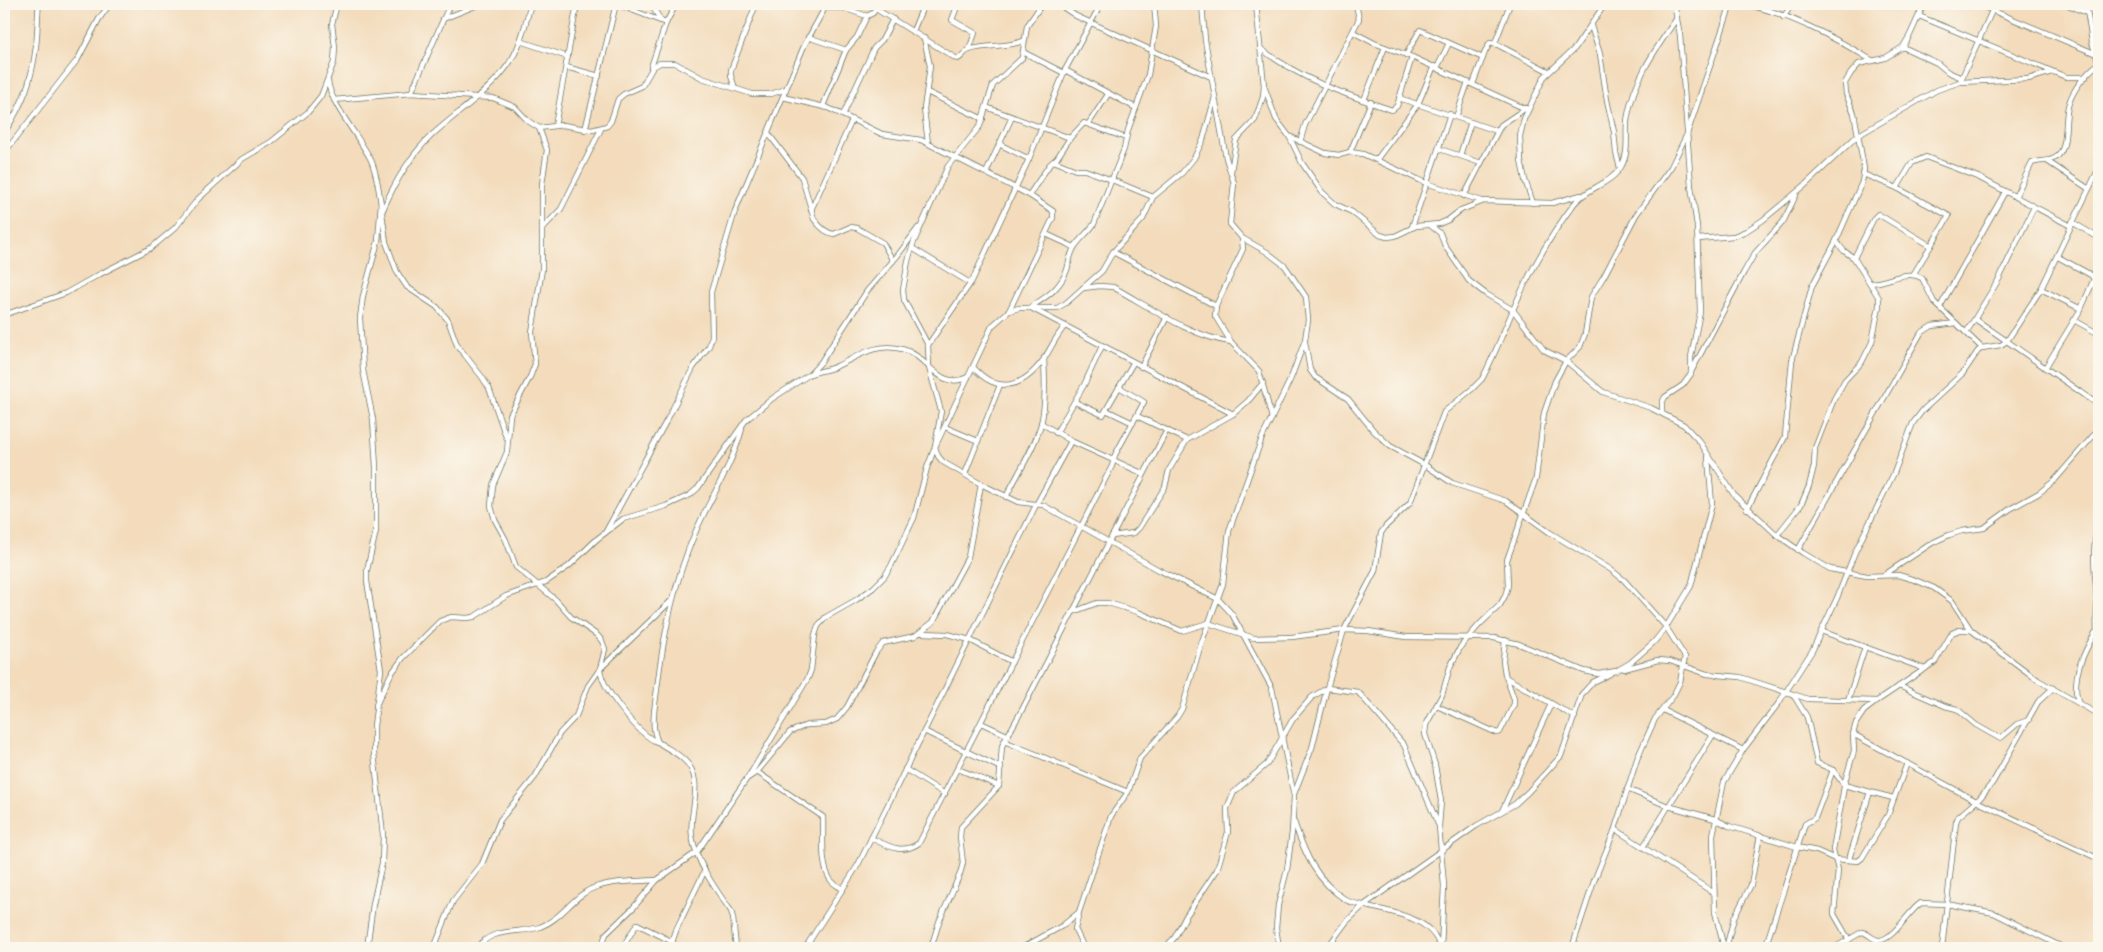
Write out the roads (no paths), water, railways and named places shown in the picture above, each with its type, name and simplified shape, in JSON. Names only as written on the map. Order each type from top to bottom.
[{"type":"street","points":[[4,133],[22,103],[28,87],[36,48],[39,4]]},
{"type":"street","points":[[4,153],[78,60],[99,19],[110,4]]},
{"type":"street","points":[[4,315],[66,293],[151,248],[175,228],[198,199],[242,159],[271,142],[308,112],[317,102],[328,80],[335,55],[332,24],[337,4]]},
{"type":"street","points":[[411,93],[450,4]]},
{"type":"street","points":[[443,19],[480,4]]},
{"type":"street","points":[[382,212],[391,189],[419,148],[478,96],[510,63],[520,41],[531,4]]},
{"type":"street","points":[[555,126],[577,4]]},
{"type":"street","points":[[585,130],[616,4],[664,22]]},
{"type":"street","points":[[651,4],[664,22]]},
{"type":"street","points":[[542,229],[561,209],[601,129],[611,121],[618,99],[624,94],[642,86],[650,71],[664,22],[676,4]]},
{"type":"street","points":[[735,88],[731,70],[756,4]]},
{"type":"street","points":[[913,31],[924,4]]},
{"type":"street","points":[[823,106],[846,50],[857,37],[867,16],[873,13],[877,6],[893,19],[957,59],[969,50],[975,33],[952,20],[958,4]]},
{"type":"street","points":[[1042,4],[1027,26],[1023,41],[1023,52],[1019,63],[993,85],[977,131],[954,157],[940,180],[912,248],[905,279],[904,300],[928,345],[930,368],[940,411],[935,447],[938,456],[943,462],[981,484],[1022,503],[1037,503],[1218,599],[1232,614],[1272,688],[1281,740],[1294,796],[1287,870],[1278,905],[1276,928],[1279,948]]},
{"type":"street","points":[[1058,4],[1068,12],[1212,77]]},
{"type":"street","points":[[928,345],[970,283],[1029,158],[1065,72],[1101,4]]},
{"type":"street","points":[[1030,308],[1044,299],[1059,285],[1065,275],[1074,247],[1094,224],[1112,180],[1148,75],[1156,26],[1154,4]]},
{"type":"street","points":[[1084,948],[1075,930],[1079,912],[1112,816],[1128,792],[1140,758],[1182,709],[1208,623],[1226,574],[1228,531],[1240,503],[1251,467],[1291,378],[1305,340],[1308,312],[1306,297],[1302,289],[1278,260],[1242,238],[1230,224],[1234,183],[1226,158],[1215,97],[1205,40],[1202,4]]},
{"type":"street","points":[[1231,172],[1236,140],[1255,120],[1263,97],[1264,86],[1256,4]]},
{"type":"street","points":[[1300,142],[1305,125],[1359,19],[1356,4]]},
{"type":"street","points":[[1495,44],[1510,4]]},
{"type":"street","points":[[1533,203],[1525,180],[1520,136],[1527,109],[1548,71],[1575,48],[1605,4]]},
{"type":"street","points":[[1674,4],[1686,90],[1687,134],[1698,239],[1700,312],[1691,357],[1691,374]]},
{"type":"street","points":[[1441,948],[1444,886],[1439,826],[1441,801],[1439,782],[1425,734],[1428,719],[1437,706],[1450,667],[1466,638],[1500,606],[1505,596],[1508,586],[1507,560],[1536,478],[1544,413],[1555,381],[1566,361],[1580,347],[1585,334],[1591,298],[1636,215],[1671,167],[1687,134],[1720,42],[1731,4]]},
{"type":"street","points":[[1745,4],[1831,37],[1873,61]]},
{"type":"street","points":[[1783,17],[1794,4]]},
{"type":"street","points":[[1747,509],[1785,437],[1792,361],[1812,286],[1836,241],[1862,182],[1862,157],[1854,113],[1846,94],[1845,83],[1859,64],[1891,56],[1902,47],[1924,4]]},
{"type":"street","points":[[1977,4],[2094,53]]},
{"type":"street","points":[[1961,80],[1994,4]]},
{"type":"street","points":[[2066,4],[2087,14]]},
{"type":"street","points":[[2015,197],[2032,163],[2047,161],[2056,158],[2060,154],[2065,140],[2067,108],[2072,96],[2086,77],[2099,64],[2094,53],[2086,4]]},
{"type":"street","points":[[604,534],[668,418],[693,368],[710,346],[712,336],[710,301],[714,279],[735,212],[808,37],[826,6],[843,8],[867,16]]},
{"type":"street","points":[[1919,16],[2052,72],[2066,77],[2086,77]]},
{"type":"street","points":[[1294,796],[1312,748],[1344,630],[1376,571],[1381,533],[1410,503],[1444,412],[1482,379],[1513,310],[1543,251],[1575,202],[1610,179],[1620,168],[1628,146],[1627,117],[1640,76],[1656,47],[1677,18]]},
{"type":"street","points":[[843,115],[874,48],[882,40],[893,19]]},
{"type":"street","points":[[1591,26],[1600,54],[1614,132],[1616,154],[1620,168]]},
{"type":"street","points":[[1260,48],[1295,73],[1392,110],[1397,106],[1409,56],[1420,30],[1483,58]]},
{"type":"street","points":[[1353,32],[1436,67],[1527,109]]},
{"type":"street","points":[[808,37],[846,50]]},
{"type":"street","points":[[924,38],[930,66],[924,119],[928,143]]},
{"type":"street","points":[[520,41],[568,57]]},
{"type":"street","points":[[969,50],[1011,45],[1023,41]]},
{"type":"street","points":[[1377,159],[1418,104],[1449,43]]},
{"type":"street","points":[[1474,84],[1489,45],[1495,44],[1548,71]]},
{"type":"street","points":[[1364,100],[1385,47]]},
{"type":"street","points":[[1902,47],[1936,63],[1961,80]]},
{"type":"street","points":[[1023,52],[1136,108]]},
{"type":"street","points":[[650,71],[660,63],[675,63],[702,78],[763,95],[786,89]]},
{"type":"street","points":[[566,67],[598,76]]},
{"type":"street","points":[[1698,239],[1734,236],[1746,231],[1763,220],[1799,190],[1857,136],[1937,90],[1961,80],[2028,79],[2052,72]]},
{"type":"street","points":[[328,80],[334,100],[370,160],[379,185],[386,242],[397,272],[407,287],[437,307],[448,320],[457,345],[489,388],[508,444]]},
{"type":"street","points":[[1456,117],[1468,82]]},
{"type":"street","points":[[1264,86],[1274,114],[1322,192],[1335,204],[1352,212],[1380,235],[1387,237],[1395,236],[1412,227],[1431,226],[1448,220],[1470,205],[1484,201]]},
{"type":"street","points":[[927,92],[983,118]]},
{"type":"street","points":[[334,100],[411,93],[478,96],[508,103],[515,107],[533,126],[539,128],[568,126],[585,130],[601,129]]},
{"type":"street","points":[[1089,123],[1109,93]]},
{"type":"street","points":[[601,948],[606,934],[633,908],[657,880],[697,852],[746,780],[812,670],[815,635],[818,626],[826,617],[873,588],[892,566],[914,518],[927,468],[935,447],[992,326],[1009,311],[1053,218],[1053,211],[1029,195],[928,143],[914,138],[882,134],[823,106],[783,97]]},
{"type":"street","points":[[1009,311],[1019,308],[1057,308],[1102,271],[1113,252],[1143,219],[1153,197],[1182,173],[1194,158],[1203,140],[1215,97]]},
{"type":"street","points":[[1399,98],[1497,131]]},
{"type":"street","points":[[1350,152],[1371,102]]},
{"type":"street","points":[[986,107],[1070,138]]},
{"type":"street","points":[[1464,196],[1497,131],[1504,123],[1527,109]]},
{"type":"street","points":[[1412,227],[1440,149],[1450,114]]},
{"type":"street","points":[[986,173],[1012,116]]},
{"type":"street","points":[[811,210],[852,120]]},
{"type":"street","points":[[1460,155],[1471,122]]},
{"type":"street","points":[[1029,195],[1050,164],[1084,123],[1089,123],[1126,138]]},
{"type":"street","points":[[539,128],[547,150],[542,184],[542,269],[532,332],[535,364],[510,414],[508,444],[503,464],[493,485],[491,506],[495,520],[506,540],[516,567],[556,600],[571,617],[597,635],[602,641],[605,649],[600,669],[600,678],[612,698],[652,740],[682,757],[688,763],[696,788],[691,826],[692,837],[705,870],[731,911],[736,948]]},
{"type":"street","points":[[768,133],[802,178],[817,224],[826,232],[834,234],[850,227],[857,228],[883,243],[893,261]]},
{"type":"street","points":[[1289,136],[1325,153],[1339,155],[1350,152],[1377,159],[1402,174],[1426,184],[1484,201],[1552,203],[1587,193]]},
{"type":"street","points":[[999,144],[1029,158]]},
{"type":"street","points":[[1440,149],[1481,163]]},
{"type":"street","points":[[1897,188],[1912,163],[1926,157],[1978,177],[2034,207],[2099,238]]},
{"type":"street","points":[[1054,161],[1076,170],[1085,170],[1153,197]]},
{"type":"street","points":[[2047,161],[2089,189]]},
{"type":"street","points":[[1725,948],[1715,912],[1714,893],[1713,835],[1722,788],[1744,750],[1799,672],[1821,631],[1837,598],[1855,552],[1894,473],[1913,423],[1963,373],[1972,358],[1982,348],[2007,341],[2041,289],[2099,168]]},
{"type":"street","points":[[1863,174],[1897,188],[1949,216],[1913,275]]},
{"type":"street","points":[[1662,413],[1662,403],[1665,397],[1683,385],[1691,374],[1755,253],[1783,222],[1792,200],[1799,190]]},
{"type":"street","points":[[1940,307],[2005,192]]},
{"type":"street","points":[[367,948],[383,848],[382,814],[374,753],[376,705],[381,670],[367,581],[367,570],[376,530],[376,450],[373,419],[363,370],[360,318],[363,296],[378,241],[381,203]]},
{"type":"street","points":[[1966,333],[1999,278],[2034,207]]},
{"type":"street","points":[[376,705],[391,674],[402,658],[440,621],[451,617],[467,618],[474,616],[506,596],[539,585],[569,566],[604,534],[624,519],[666,506],[690,495],[698,488],[746,420],[810,374],[839,336],[867,291],[911,238],[926,215]]},
{"type":"street","points":[[1854,258],[1876,215],[1931,246]]},
{"type":"street","points":[[1431,226],[1440,234],[1445,246],[1468,281],[1513,310],[1539,346],[1566,361],[1603,392],[1662,413],[1688,429],[1734,495],[1777,535],[1798,550],[1830,568],[1867,576],[1898,576],[1916,580],[1934,588],[1952,601],[1971,630],[2038,680],[2099,714]]},
{"type":"street","points":[[1046,234],[1074,247]]},
{"type":"street","points":[[1242,238],[1243,249],[1214,313],[1217,322],[1231,342],[1256,367],[1263,383],[1272,418]]},
{"type":"street","points":[[1777,535],[1801,505],[1809,486],[1816,448],[1834,399],[1845,380],[1862,362],[1872,342],[1880,302],[1871,283],[1854,258],[1844,251],[1836,241]]},
{"type":"street","points":[[912,248],[970,283]]},
{"type":"street","points":[[1113,252],[1216,306]]},
{"type":"street","points":[[2045,368],[2081,309],[2093,283],[2093,277],[2058,257]]},
{"type":"street","points":[[1871,283],[1884,282],[1904,275],[1922,278],[1930,295],[1940,307],[1982,348]]},
{"type":"street","points":[[1082,288],[1113,287],[1198,334],[1216,340],[1231,342]]},
{"type":"street","points":[[2041,289],[2081,309]]},
{"type":"street","points":[[1030,308],[1233,414]]},
{"type":"street","points":[[1141,367],[1167,317]]},
{"type":"street","points":[[1975,319],[2099,403]]},
{"type":"street","points":[[2074,320],[2099,334]]},
{"type":"street","points":[[1798,550],[1921,333],[1932,326],[1956,323]]},
{"type":"street","points":[[973,367],[979,373],[1000,385],[1012,385],[1024,378],[1044,358],[1055,337],[1065,326]]},
{"type":"street","points":[[1305,340],[1310,370],[1315,377],[1348,399],[1373,430],[1390,446],[1452,483],[1490,494],[1506,501],[1549,532],[1610,569],[1624,580],[1666,628],[1685,657],[1685,665],[1673,696],[1648,733],[1615,830],[1594,881],[1572,948]]},
{"type":"street","points":[[1056,433],[1075,402],[1102,346]]},
{"type":"street","points":[[810,374],[834,367],[866,351],[880,347],[904,349],[919,357],[941,378],[950,381],[962,380],[969,376]]},
{"type":"street","points":[[1006,497],[1036,438],[1041,422],[1045,387],[1044,358]]},
{"type":"street","points":[[1075,402],[1101,415],[1106,410],[1134,363]]},
{"type":"street","points":[[1112,536],[1134,533],[1139,528],[1165,487],[1169,470],[1187,440],[1233,414],[1248,401],[1263,383]]},
{"type":"street","points":[[965,474],[1000,385]]},
{"type":"street","points":[[871,838],[899,850],[913,847],[919,843],[1137,416],[1143,401],[1119,388]]},
{"type":"street","points":[[1106,410],[1132,423]]},
{"type":"street","points":[[1137,416],[1187,440]]},
{"type":"street","points":[[1041,422],[1071,441],[1144,474]]},
{"type":"street","points":[[658,742],[654,729],[655,704],[673,599],[690,544],[721,478],[736,452],[742,427]]},
{"type":"street","points":[[945,427],[978,441]]},
{"type":"street","points":[[1884,575],[1932,543],[1948,535],[1984,528],[2010,509],[2039,493],[2054,481],[2099,429]]},
{"type":"street","points":[[930,947],[961,869],[963,857],[960,837],[961,827],[999,786],[1001,752],[1006,738],[1167,430]]},
{"type":"street","points":[[804,948],[858,865],[1037,503],[1071,441]]},
{"type":"street","points":[[1327,948],[1347,921],[1364,905],[1476,826],[1502,812],[1528,792],[1561,756],[1579,700],[1587,688],[1593,682],[1616,671],[1642,653],[1666,628],[1691,586],[1702,546],[1712,504],[1708,456]]},
{"type":"street","points":[[746,780],[757,772],[790,732],[807,725],[826,724],[838,719],[847,707],[876,652],[883,643],[915,636],[932,622],[968,557],[981,484]]},
{"type":"street","points":[[2078,702],[2075,693],[2076,681],[2084,654],[2095,633],[2098,614],[2094,546],[2099,522]]},
{"type":"street","points":[[434,948],[453,902],[482,864],[500,820],[534,777],[560,733],[576,716],[588,686],[600,669],[673,599]]},
{"type":"street","points":[[1073,612],[1097,603],[1108,603],[1138,612],[1182,631],[1208,623],[1254,638],[1266,639],[1344,630],[1368,631],[1406,637],[1505,640],[1543,653],[1584,671],[1599,674],[1658,660],[1670,660],[1707,674],[1740,678],[1793,696],[1814,700],[1877,701]]},
{"type":"street","points":[[1849,940],[1834,914],[1838,870],[1834,846],[1844,785],[1854,751],[1853,734],[1858,718],[1877,701],[1926,669],[1939,658],[1952,633],[1959,630],[1971,630]]},
{"type":"street","points":[[1821,631],[1926,669]]},
{"type":"street","points":[[921,633],[947,634],[970,640],[1012,662]]},
{"type":"street","points":[[2095,633],[2099,645]]},
{"type":"street","points":[[1437,706],[1499,733],[1514,704],[1512,690],[1503,661],[1505,640]]},
{"type":"street","points":[[1848,700],[1865,647]]},
{"type":"street","points":[[1507,678],[1574,717]]},
{"type":"street","points":[[1899,686],[1945,706],[1957,709],[1973,723],[1999,738],[2017,724],[2029,720]]},
{"type":"street","points":[[1165,948],[1175,937],[1186,916],[1217,870],[1228,832],[1227,808],[1230,800],[1242,785],[1267,764],[1301,708],[1327,688],[1358,692],[1400,740],[1427,795],[1439,826]]},
{"type":"street","points":[[1942,948],[1956,822],[1963,812],[1993,782],[2038,702],[2053,688]]},
{"type":"street","points":[[1793,696],[1807,717],[1815,761],[1832,770],[1844,785],[1893,798]]},
{"type":"street","points":[[1502,812],[1551,704]]},
{"type":"street","points":[[1663,710],[1744,750]]},
{"type":"street","points":[[981,724],[1006,738],[1128,792]]},
{"type":"street","points":[[924,731],[1001,768]]},
{"type":"street","points":[[1853,734],[1976,801],[2099,859]]},
{"type":"street","points":[[1643,847],[1713,735]]},
{"type":"street","points":[[1628,789],[1668,806],[1715,819],[1730,826],[1798,847],[1817,851],[1835,859],[1858,861],[1862,858],[1888,815],[1907,763]]},
{"type":"street","points":[[905,769],[945,794]]},
{"type":"street","points":[[958,769],[999,786]]},
{"type":"street","points":[[1765,948],[1805,824],[1815,818],[1832,770]]},
{"type":"street","points":[[757,772],[823,817],[823,841],[827,872],[831,880],[843,889]]},
{"type":"street","points":[[1849,859],[1870,792]]},
{"type":"street","points":[[1293,820],[1305,852],[1316,873],[1335,893],[1347,901],[1422,923],[1434,933],[1441,948]]},
{"type":"street","points":[[1615,830],[1714,893]]},
{"type":"street","points":[[1725,948],[1734,918],[1750,885],[1760,835]]},
{"type":"street","points":[[670,948],[705,870]]},
{"type":"street","points":[[477,948],[486,938],[502,933],[542,926],[596,887],[657,880]]},
{"type":"street","points":[[1834,948],[1865,932],[1875,939],[1883,939],[1909,917],[1921,903],[1947,904],[1994,913],[2064,948]]},
{"type":"street","points":[[1022,948],[1062,926],[1079,912]]},
{"type":"street","points":[[622,948],[637,924],[673,942]]}]
